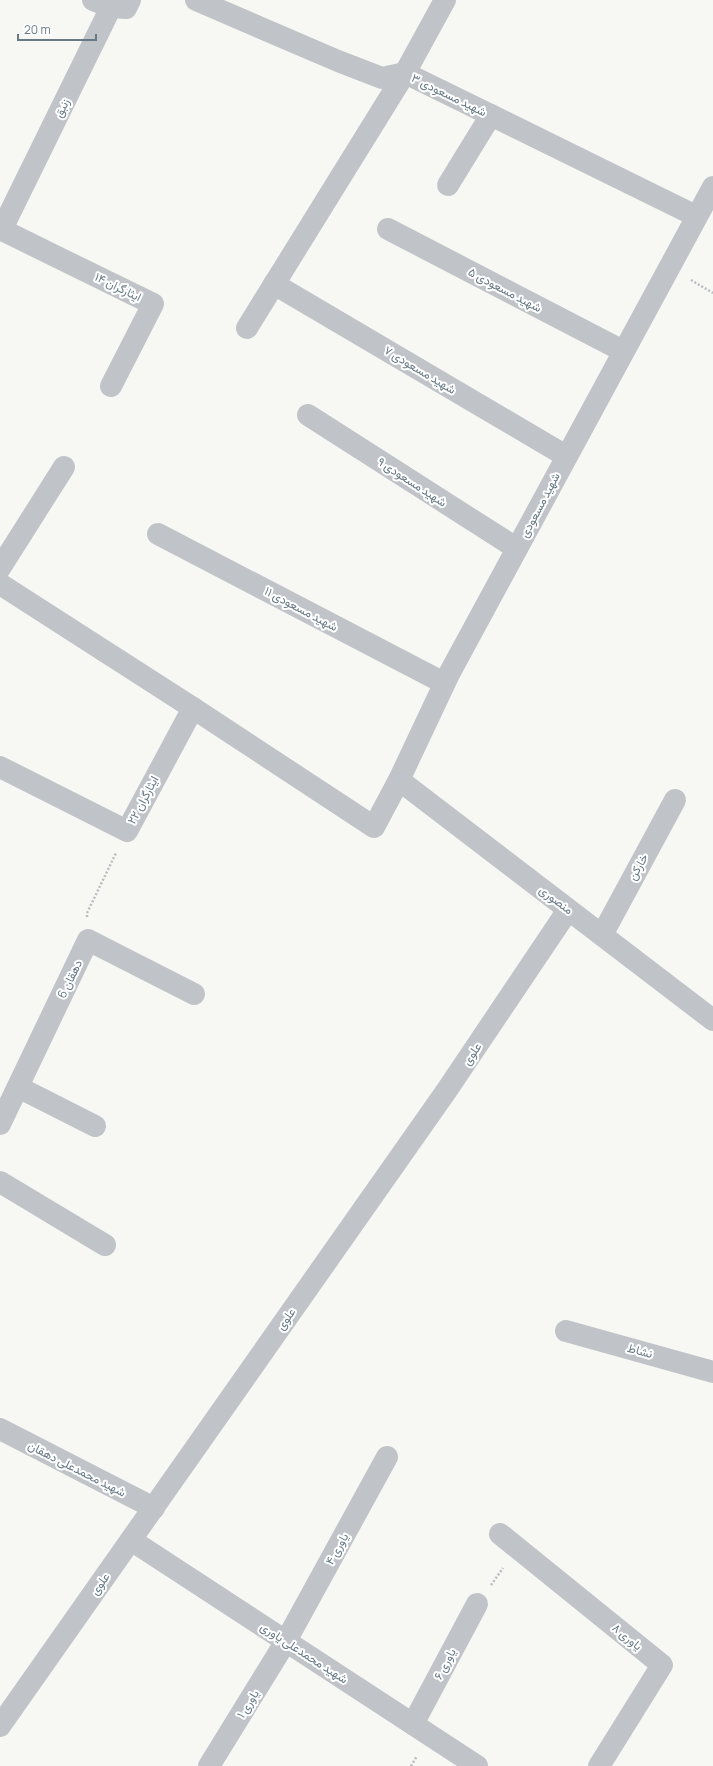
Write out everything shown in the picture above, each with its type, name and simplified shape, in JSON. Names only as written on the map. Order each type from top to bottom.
[{"type":"street","name":"شهید مسعودی ۳","points":[[196,0],[338,61],[382,78],[405,72],[696,216]]},
{"type":"street","points":[[247,328],[405,72],[445,0]]},
{"type":"street","name":"زنبق","points":[[1,229],[112,2]]},
{"type":"street","points":[[448,185],[491,115]]},
{"type":"street","name":"شهید مسعودی","points":[[193,708],[374,827],[399,780],[444,683],[713,187]]},
{"type":"street","name":"ایثارگران ۱۴","points":[[1,229],[153,304],[111,386]]},
{"type":"street","name":"شهید مسعودی ۵","points":[[388,229],[623,351]]},
{"type":"street","name":"شهید مسعودی ۷","points":[[274,284],[566,456]]},
{"type":"street","name":"شهید مسعودی ۹","points":[[308,415],[516,548]]},
{"type":"street","points":[[0,568],[64,467]]},
{"type":"street","name":"شهید مسعودی ۱۱","points":[[158,534],[444,683]]},
{"type":"street","points":[[0,584],[193,708]]},
{"type":"street","name":"ایثارگران ۲۲","points":[[0,767],[126,831],[193,708]]},
{"type":"street","name":"منصوری","points":[[399,780],[713,1020]]},
{"type":"street","name":"خارکن","points":[[602,935],[675,800]]},
{"type":"street","name":"علوی","points":[[0,1726],[447,1090],[568,910]]},
{"type":"street","points":[[88,940],[194,994]]},
{"type":"street","name":"دهقان 6","points":[[0,1124],[88,940]]},
{"type":"street","points":[[18,1087],[96,1126]]},
{"type":"street","points":[[0,1182],[105,1245]]},
{"type":"street","name":"نشاط","points":[[566,1331],[713,1372]]},
{"type":"street","name":"شهید محمدعلی دهقان","points":[[0,1429],[154,1508]]},
{"type":"street","name":"یاوری ۴","points":[[286,1641],[387,1457]]},
{"type":"street","name":"یاوری ۸","points":[[500,1534],[662,1665],[599,1766]]},
{"type":"street","name":"شهید محمدعلی یاوری","points":[[131,1540],[477,1766]]},
{"type":"street","name":"یاوری ۶","points":[[413,1724],[477,1604]]},
{"type":"street","name":"یاوری ۱","points":[[210,1766],[286,1641]]},
{"type":"path","points":[[88,940],[87,913],[126,831]]},
{"type":"path","points":[[477,1604],[517,1548]]}]
